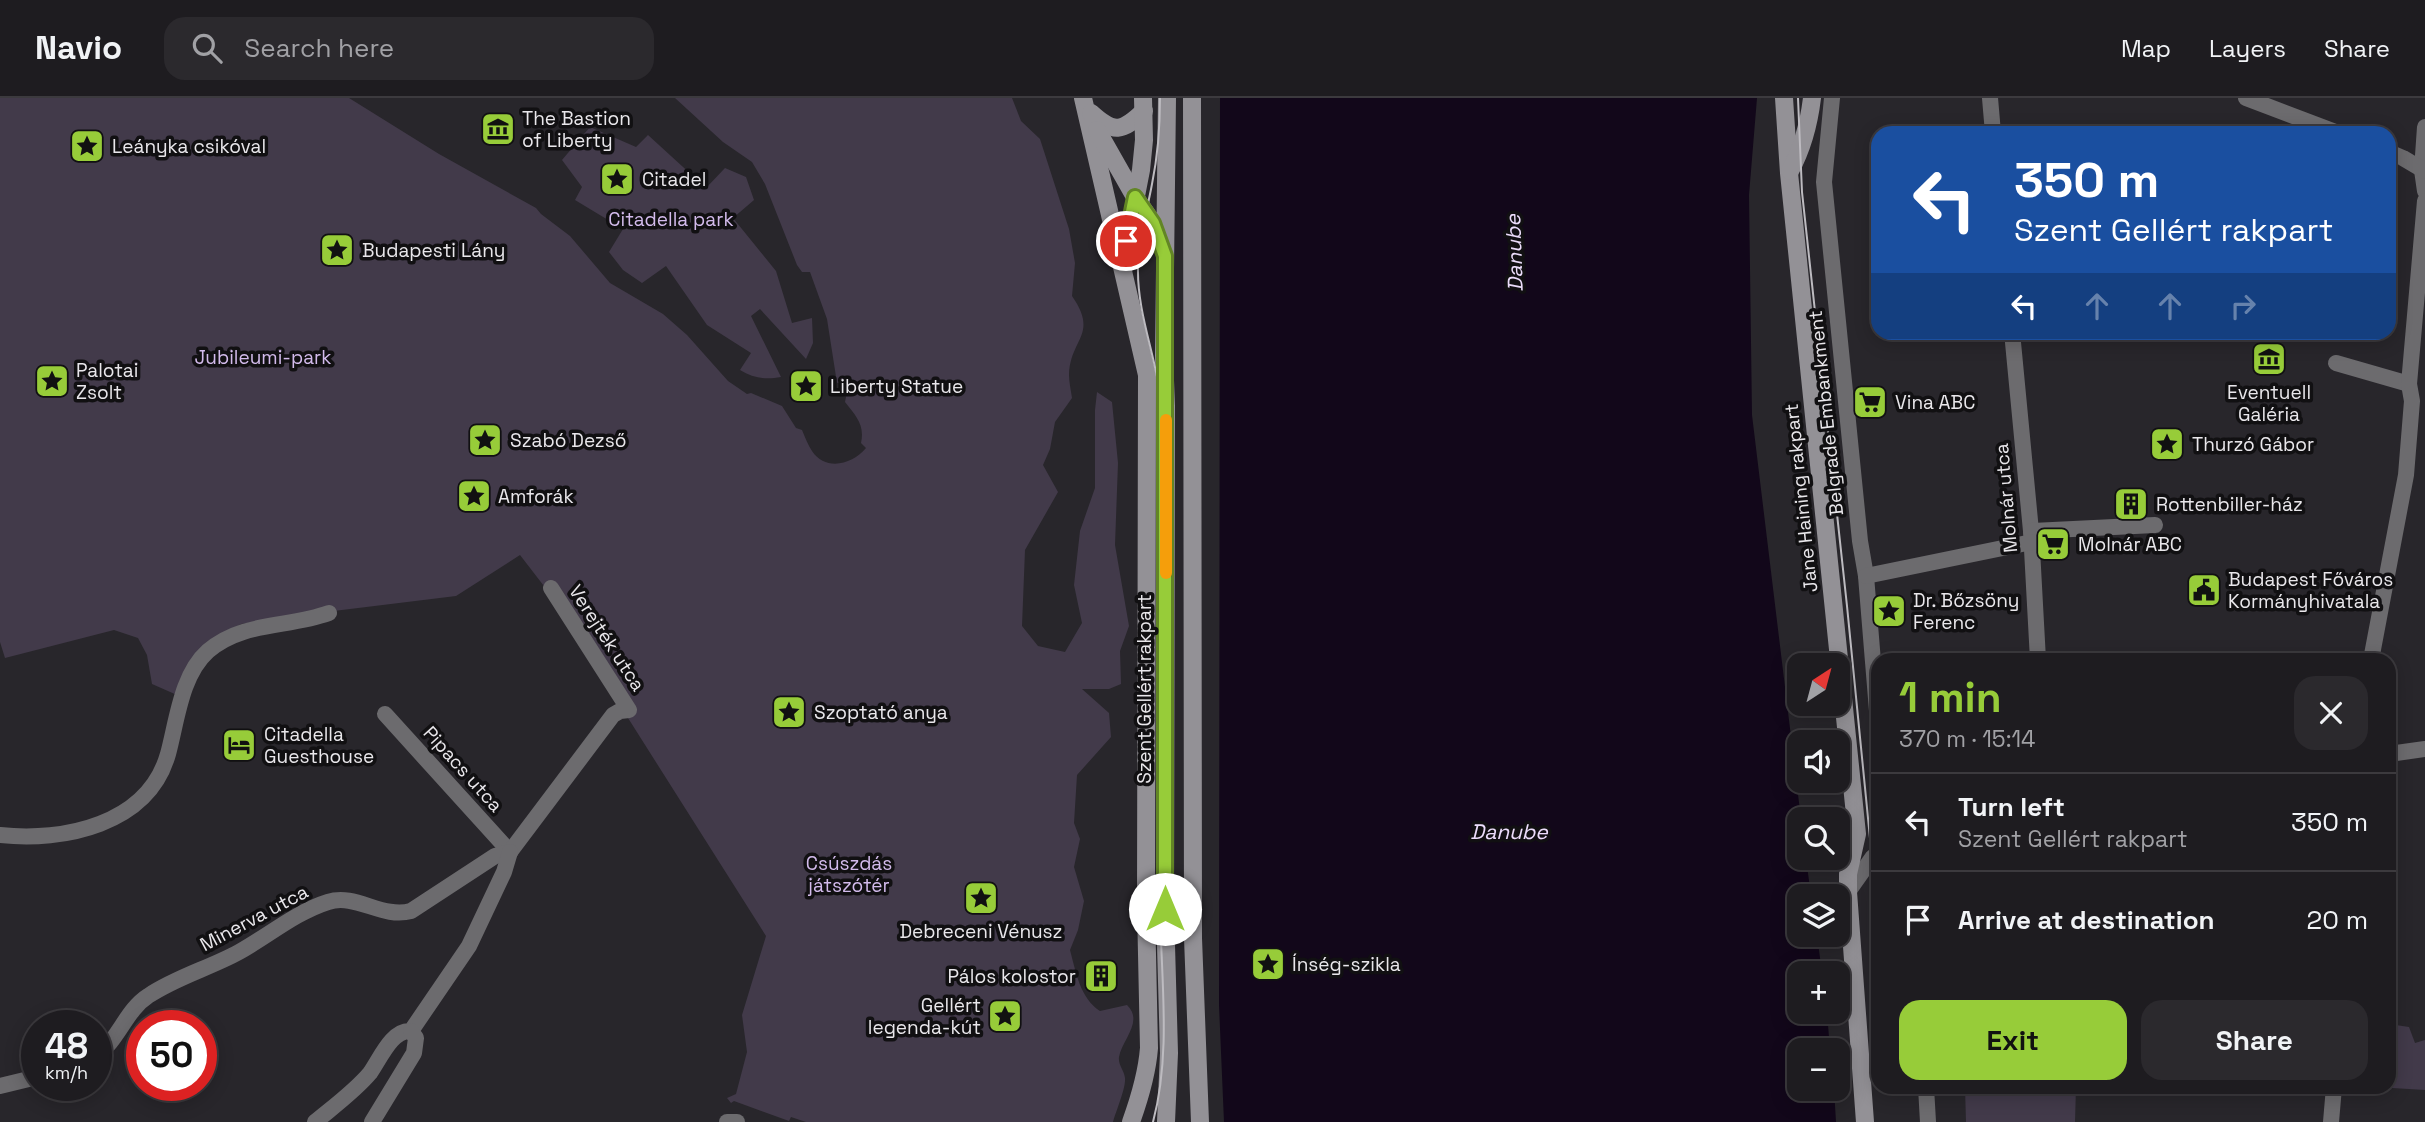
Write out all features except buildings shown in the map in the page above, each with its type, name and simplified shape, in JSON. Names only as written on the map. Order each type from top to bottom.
[{"type":"main road","name":"Szent Gellért rakpart","points":[[1166,1122],[1169,1053],[1165,909],[1167,98]]},
{"type":"main road","points":[[1192,98],[1193,938],[1200,1122]]},
{"type":"main road","name":"Jane Haining rakpart","points":[[1784,98],[1789,173],[1857,834],[1848,884]]},
{"type":"main road","points":[[1789,173],[1800,148],[1812,98]]},
{"type":"main road","name":"Szent Gellért rakpart","points":[[1084,103],[1135,197],[1153,223],[1165,256]]},
{"type":"main road","name":"Szent Gellért rakpart","points":[[1084,103],[1147,375],[1146,907],[1149,1048],[1148,1069],[1142,1093],[1130,1122]]},
{"type":"main road","points":[[1084,103],[1099,121],[1119,129],[1127,126],[1143,104]]},
{"type":"main road","name":"Szent Gellért rakpart","points":[[1122,268],[1144,140],[1143,104]]},
{"type":"main road","name":"Jane Haining rakpart","points":[[1850,919],[1865,1122]]},
{"type":"street","name":"Belgrade Embankment","points":[[1832,98],[1824,181],[1872,653]]},
{"type":"street","points":[[1990,98],[1992,126]]},
{"type":"street","points":[[2246,98],[2320,126]]},
{"type":"street","points":[[2425,127],[2425,191]]},
{"type":"street","points":[[2396,155],[2424,170]]},
{"type":"street","points":[[2372,653],[2418,403],[2410,384],[2425,201]]},
{"type":"street","name":"Molnár utca","points":[[2013,340],[2031,537],[2038,653]]},
{"type":"street","points":[[2336,363],[2410,384]]},
{"type":"street","points":[[1866,576],[2031,537],[2155,525]]},
{"type":"street","name":"Verejték utca","points":[[551,588],[629,710]]},
{"type":"street","points":[[0,835],[58,835],[95,827],[135,805],[148,791],[161,769],[189,680],[197,663],[208,651],[225,639],[250,629],[316,618],[329,613]]},
{"type":"street","name":"Minerva utca","points":[[112,1040],[148,995],[239,952],[314,908],[336,900],[346,900],[401,914],[411,911],[495,856],[510,852],[612,715],[629,710]]},
{"type":"street","name":"Pipacs utca","points":[[385,714],[510,852]]},
{"type":"street","points":[[2396,753],[2425,749]]},
{"type":"street","points":[[411,1031],[469,946],[504,872],[510,852]]},
{"type":"street","points":[[1850,889],[1871,858]]},
{"type":"street","points":[[316,1122],[368,1076],[397,1035],[411,1031]]},
{"type":"street","points":[[372,1122],[414,1053],[416,1038],[411,1031]]},
{"type":"street","points":[[0,1086],[21,1081]]},
{"type":"street","points":[[1926,1094],[1928,1122]]},
{"type":"street","points":[[2331,1122],[2333,1094]]},
{"type":"street","points":[[727,1122],[737,1122]]},
{"type":"green space","points":[[0,98],[349,98],[439,154],[536,208],[570,236],[610,283],[663,314],[687,335],[728,381],[747,394],[751,393],[782,406],[796,428],[802,430],[818,458],[825,462],[839,463],[847,462],[866,448],[861,443],[859,421],[845,402],[847,392],[840,382],[837,383],[827,319],[810,272],[802,272],[797,265],[765,184],[752,162],[723,142],[675,98],[1012,98],[1021,121],[1040,139],[1069,229],[1075,263],[1072,296],[1083,320],[1081,336],[1071,363],[1069,378],[1072,398],[1055,422],[1050,449],[1043,465],[1058,492],[1025,550],[1022,626],[1038,646],[1065,652],[1082,623],[1074,585],[1080,531],[1095,488],[1097,392],[1112,402],[1118,463],[1115,545],[1129,626],[1120,651],[1121,684],[1109,689],[1082,689],[1109,713],[1111,737],[1077,775],[1074,823],[1080,839],[1074,867],[1084,901],[1078,930],[1070,950],[1083,992],[1093,1006],[1100,1011],[1127,1005],[1132,1011],[1133,1024],[1119,1057],[1125,1082],[1113,1122],[806,1122],[791,1117],[789,1121],[734,1101],[731,1103],[727,1098],[736,1094],[747,1052],[742,1015],[766,936],[547,590],[520,555],[456,596],[241,624],[221,636],[177,695],[152,684],[147,655],[138,638],[114,630],[5,658],[0,642]]},
{"type":"green space","name":"Citadella park","points":[[590,127],[636,147],[648,135],[706,188],[725,168],[746,177],[754,200],[733,218],[776,271],[792,323],[812,318],[813,343],[806,359],[760,309],[751,316],[781,377],[759,378],[745,373],[740,370],[751,353],[707,325],[666,266],[642,283],[623,270],[609,252],[623,229],[575,200],[582,187],[562,160]]},
{"type":"green space","points":[[2396,1025],[2409,1027],[2415,1043],[2425,1040],[2425,1090],[2396,1088]]},
{"type":"green space","points":[[1965,1094],[2076,1094],[2075,1122],[1966,1122]]},
{"type":"water","name":"Danube","points":[[1220,98],[1757,98],[1749,195],[1752,415],[1790,730],[1787,730],[1787,793],[1798,793],[1800,807],[1787,807],[1787,870],[1808,870],[1809,884],[1787,884],[1787,947],[1819,947],[1820,961],[1787,961],[1787,1024],[1828,1024],[1829,1038],[1787,1038],[1787,1101],[1835,1101],[1836,1122],[1224,1122],[1219,1005]]},
{"type":"tram line","points":[[1153,1122],[1159,1094],[1164,1036],[1160,918],[1161,401],[1140,301],[1138,257],[1157,152],[1160,98]]},
{"type":"tram line","points":[[1798,98],[1802,192],[1871,848]]},
{"type":"slow traffic","points":[[1166,420],[1166,573]]},
{"type":"place","name":"The Bastion of Liberty","points":[[498,129]]},
{"type":"place","name":"Leányka csikóval","points":[[87,146]]},
{"type":"place","name":"Citadel","points":[[617,179]]},
{"type":"place","name":"Budapesti Lány","points":[[337,250]]},
{"type":"place","name":"Eventuell Galéria","points":[[2269,359]]},
{"type":"place","name":"Palotai Zsolt","points":[[52,381]]},
{"type":"place","name":"Liberty Statue","points":[[806,386]]},
{"type":"place","name":"Vina ABC","points":[[1870,402]]},
{"type":"place","name":"Szabó Dezső","points":[[485,440]]},
{"type":"place","name":"Thurzó Gábor","points":[[2167,444]]},
{"type":"place","name":"Amforák","points":[[474,496]]},
{"type":"place","name":"Rottenbiller-ház","points":[[2131,504]]},
{"type":"place","name":"Molnár ABC","points":[[2053,544]]},
{"type":"place","name":"Budapest Főváros Kormányhivatala","points":[[2204,590]]},
{"type":"place","name":"Dr. Bőzsöny Ferenc","points":[[1889,611]]},
{"type":"place","name":"Szoptató anya","points":[[789,712]]},
{"type":"place","name":"Citadella Guesthouse","points":[[239,745]]},
{"type":"place","name":"Debreceni Vénusz","points":[[981,898]]},
{"type":"place","name":"Ínség-szikla","points":[[1268,964]]},
{"type":"place","name":"Pálos kolostor","points":[[1101,976]]},
{"type":"place","name":"Gellért legenda-kút","points":[[1005,1016]]},
{"type":"route","points":[[1126,241],[1135,197],[1153,223],[1165,256],[1165,909]]},
{"type":"park label","name":"Jubileumi-park","points":[[263,357]]},
{"type":"park label","name":"Csúszdás játszótér","points":[[849,874]]}]
